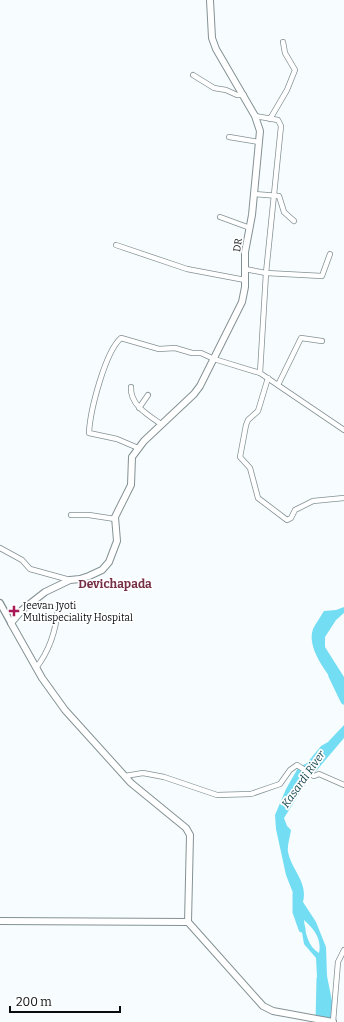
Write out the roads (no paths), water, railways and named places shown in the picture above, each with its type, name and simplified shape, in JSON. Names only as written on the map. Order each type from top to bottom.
[{"type":"main road","name":"DR","points":[[115,519],[131,485],[132,457],[138,448],[161,424],[194,394],[214,359],[242,302],[245,280],[245,252],[250,228],[260,131],[255,116],[216,49],[212,38],[210,0]]},
{"type":"main road","points":[[115,519],[117,541],[110,562],[102,570],[90,576],[70,580],[34,600],[11,622],[36,668],[65,710],[125,776],[186,828],[190,834],[188,922],[263,1006],[273,1011],[333,1022]]},
{"type":"main road","points":[[0,921],[188,922]]},
{"type":"street","points":[[270,119],[287,90],[295,70],[286,53],[283,42]]},
{"type":"street","points":[[193,75],[214,88],[244,96]]},
{"type":"street","points":[[255,116],[278,120],[281,126],[266,273],[260,373]]},
{"type":"street","points":[[229,137],[259,142]]},
{"type":"street","points":[[254,194],[274,194],[279,196],[284,212],[294,222]]},
{"type":"street","points":[[220,217],[250,228]]},
{"type":"street","points":[[116,245],[187,269],[245,280]]},
{"type":"street","points":[[245,269],[266,273],[322,276],[330,254]]},
{"type":"street","points":[[138,448],[117,439],[89,433],[90,415],[95,405],[98,384],[119,340],[123,338],[159,349],[175,348],[190,353],[201,353],[214,359],[260,373],[344,430]]},
{"type":"street","points":[[278,385],[301,338],[322,341]]},
{"type":"street","points":[[268,378],[258,411],[247,422],[240,451],[241,460],[251,470],[258,498],[287,520],[291,518],[295,510],[313,501],[344,498]]},
{"type":"street","points":[[131,387],[130,395],[139,408],[161,424]]},
{"type":"street","points":[[139,408],[148,395]]},
{"type":"street","points":[[71,515],[89,515],[115,519]]},
{"type":"street","points":[[0,548],[22,560],[30,569],[70,580]]},
{"type":"street","points":[[0,603],[11,622]]},
{"type":"street","points":[[36,668],[45,656],[51,644],[58,608]]},
{"type":"street","points":[[125,776],[143,773],[164,777],[217,795],[251,794],[280,784],[290,770],[297,764],[314,776],[319,774],[344,785]]},
{"type":"street","points":[[333,1022],[338,962],[344,950]]},
{"type":"water","points":[[344,607],[344,613],[336,620],[325,637],[325,647],[344,677],[344,698],[317,656],[313,647],[312,638],[313,629],[324,611],[336,610]]},
{"type":"water","points":[[344,725],[344,738],[306,783],[284,818],[287,826],[291,830],[288,852],[302,882],[304,895],[303,902],[316,922],[326,947],[327,976],[334,1011],[332,1022],[320,1022],[322,995],[317,977],[316,958],[304,944],[297,903],[286,875],[276,829],[275,815],[286,789],[298,768],[307,763],[321,746],[328,742]],"holes":[[[304,920],[308,923],[318,939],[320,948],[319,953],[312,947],[308,939]]]},
{"type":"waterway","name":"Kasardi River","points":[[332,676],[344,701]]},
{"type":"waterway","name":"Kasardi River","points":[[296,894],[296,912],[302,929]]},
{"type":"waterway","name":"Kasardi River","points":[[319,1022],[320,979]]},
{"type":"place","name":"Jeevan Jyoti Multispeciality Hospital","points":[[14,611]]},
{"type":"district","name":"Devichapada","points":[[115,584]]}]
